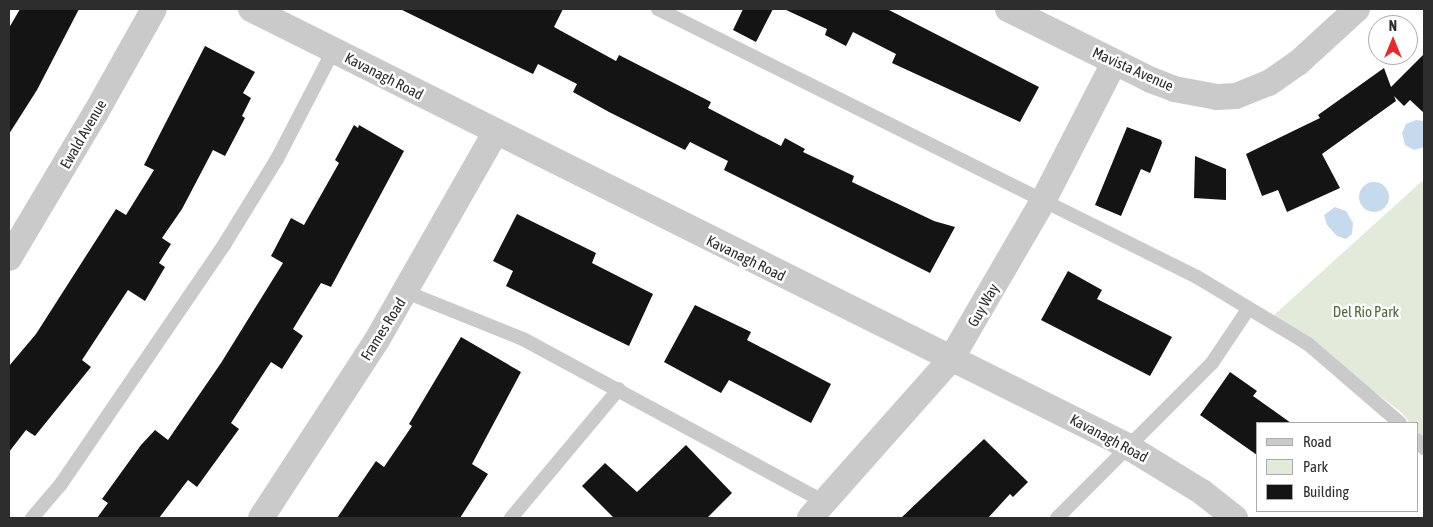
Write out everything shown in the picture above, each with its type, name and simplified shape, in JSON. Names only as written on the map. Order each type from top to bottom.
[{"type":"street","name":"Ewald Avenue","points":[[9,258],[96,114],[154,9]]},
{"type":"street","name":"Kavanagh Road","points":[[250,9],[495,133],[1127,446],[1202,492],[1235,518]]},
{"type":"street","name":"Mavista Avenue","points":[[1008,9],[1114,63],[1174,89],[1216,97],[1236,96],[1252,91],[1284,73],[1357,9]]},
{"type":"street","name":"Guy Way","points":[[818,511],[951,359],[1043,201],[1114,63]]},
{"type":"street","name":"Frames Road","points":[[261,518],[406,292],[495,133]]},
{"type":"lane","points":[[658,9],[1197,277],[1308,344],[1399,422]]},
{"type":"lane","points":[[32,518],[61,484],[224,245],[277,159],[333,51]]},
{"type":"lane","points":[[406,292],[523,339],[619,389],[818,511]]},
{"type":"lane","points":[[1057,518],[1212,363],[1249,308]]},
{"type":"lane","points":[[512,518],[619,389]]},
{"type":"green space","name":"Del Rio Park","points":[[1422,181],[1424,183],[1424,440],[1418,432],[1418,422],[1409,422],[1402,413],[1274,315]]},
{"type":"water","points":[[1416,120],[1424,121],[1424,147],[1414,150],[1405,145],[1402,133],[1406,124]]},
{"type":"water","points":[[1374,182],[1385,186],[1389,197],[1385,208],[1374,212],[1363,208],[1359,197],[1363,186]]},
{"type":"water","points":[[1335,207],[1346,211],[1353,223],[1352,234],[1346,239],[1337,236],[1327,225],[1324,215]]},
{"type":"building","points":[[20,9],[79,9],[37,90],[9,134],[9,28]]},
{"type":"building","points":[[400,9],[563,9],[554,27],[616,61],[619,55],[711,102],[708,108],[781,146],[785,138],[805,149],[803,152],[854,176],[852,182],[934,221],[955,227],[930,273],[724,170],[728,161],[690,142],[685,150],[609,112],[573,92],[577,84],[538,64],[533,74]]},
{"type":"building","points":[[743,9],[773,9],[756,42],[733,30]]},
{"type":"building","points":[[784,9],[887,9],[1039,87],[1020,122],[892,63],[896,54],[853,32],[846,46],[825,35],[827,29]]},
{"type":"building","points":[[205,46],[255,72],[243,93],[251,98],[242,116],[245,118],[225,156],[213,150],[182,209],[162,238],[171,244],[159,263],[165,267],[145,301],[128,290],[82,360],[91,367],[35,436],[26,430],[9,452],[9,366],[36,334],[116,209],[126,215],[154,170],[144,165]]},
{"type":"building","points":[[1424,54],[1424,113],[1410,100],[1404,106],[1394,96],[1396,101],[1322,154],[1340,188],[1287,212],[1278,190],[1262,196],[1246,154],[1320,118],[1318,115],[1384,68],[1391,87],[1413,65],[1418,65],[1418,60]]},
{"type":"building","points":[[354,125],[358,128],[359,125],[404,151],[331,287],[321,283],[293,329],[303,336],[282,369],[271,362],[231,423],[239,429],[197,487],[188,480],[159,518],[97,518],[108,503],[102,499],[141,445],[155,430],[168,440],[221,363],[283,263],[271,256],[291,218],[304,225],[339,163],[335,160]]},
{"type":"building","points":[[1127,127],[1161,140],[1162,143],[1150,173],[1141,169],[1121,216],[1095,205]]},
{"type":"building","points":[[1195,156],[1226,169],[1226,200],[1194,198]]},
{"type":"building","points":[[517,214],[596,253],[592,263],[653,294],[629,346],[506,286],[513,271],[493,261]]},
{"type":"building","points":[[1068,271],[1102,290],[1097,299],[1172,337],[1150,376],[1041,320]]},
{"type":"building","points":[[695,305],[751,332],[747,340],[831,384],[811,423],[729,380],[721,393],[664,362]]},
{"type":"building","points":[[461,337],[521,372],[472,464],[488,474],[460,518],[337,518],[376,461],[384,467],[412,426],[409,424]]},
{"type":"building","points":[[1230,372],[1257,391],[1253,396],[1290,422],[1256,422],[1256,454],[1200,415]]},
{"type":"building","points":[[984,439],[1028,482],[1013,497],[1010,494],[988,518],[901,518]]},
{"type":"building","points":[[686,445],[732,493],[707,518],[614,518],[582,486],[605,463],[637,492]]}]
